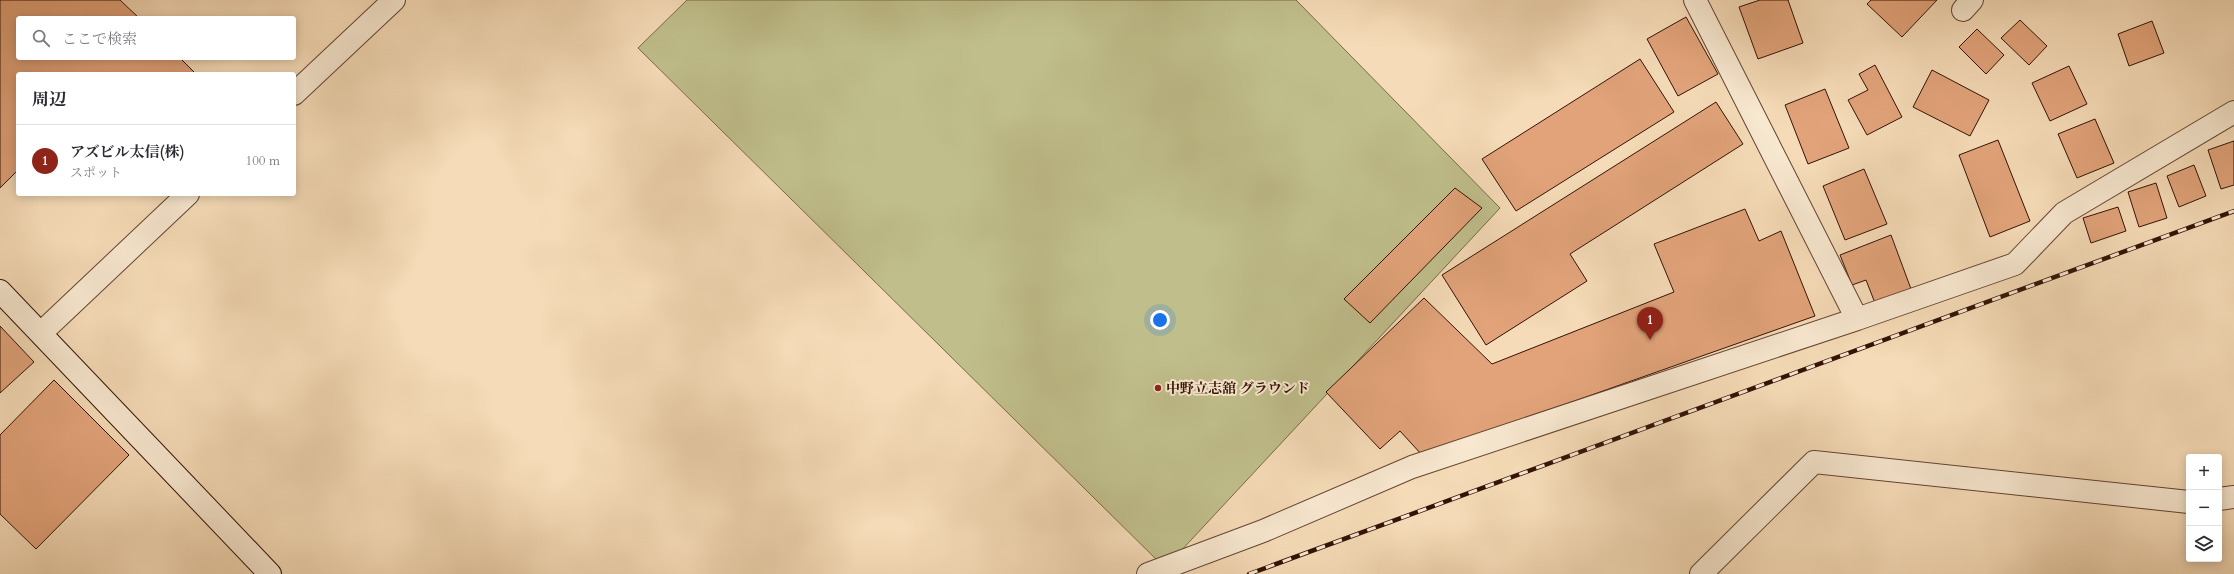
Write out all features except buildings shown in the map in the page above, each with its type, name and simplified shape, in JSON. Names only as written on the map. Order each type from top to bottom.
[{"type":"street","points":[[296,92],[394,0]]},
{"type":"street","points":[[1695,0],[1857,319]]},
{"type":"street","points":[[1148,574],[1263,531],[1412,467],[1857,319],[2016,264],[2064,213],[2234,112]]},
{"type":"street","points":[[41,333],[186,196]]},
{"type":"street","points":[[0,291],[270,574]]},
{"type":"street","points":[[1701,574],[1814,462],[2186,502]]},
{"type":"street","points":[[2222,499],[2234,497]]},
{"type":"shaded area","name":"中野立志舘 グラウンド","points":[[687,0],[1296,0],[1500,208],[1165,568],[638,48]]},
{"type":"railway","points":[[1249,574],[2234,211]]},
{"type":"place","name":"アズビル太信(株)","points":[[1650,340]]},
{"type":"place","name":"中野立志舘 グラウンド","points":[[1158,388]]}]
